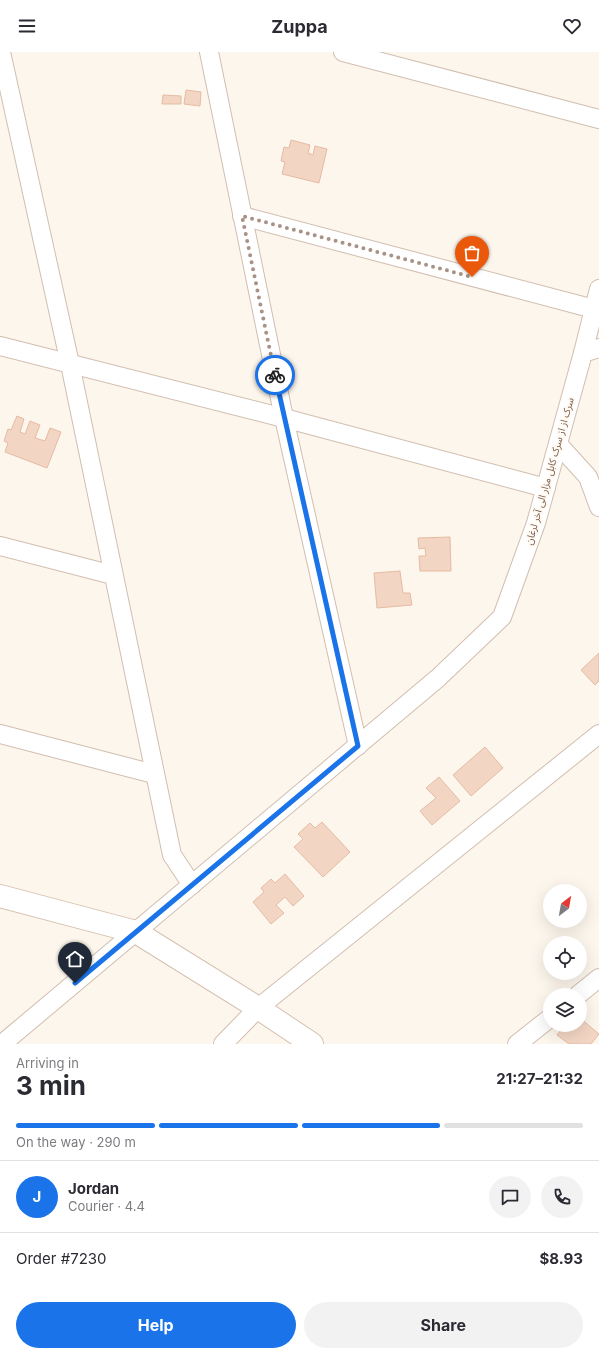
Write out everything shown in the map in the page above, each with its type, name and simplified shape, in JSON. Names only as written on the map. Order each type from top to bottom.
[{"type":"street","points":[[1,52],[70,364],[172,856],[192,885]]},
{"type":"street","points":[[209,52],[284,418],[358,746]]},
{"type":"street","points":[[343,52],[599,119]]},
{"type":"street","points":[[242,216],[594,309]]},
{"type":"street","name":"سرک از از سرک کابل مزار الی آخر لرغان","points":[[2,1044],[438,678],[502,617],[536,523],[558,444],[591,351],[594,309],[599,289]]},
{"type":"street","points":[[0,346],[284,418],[546,488]]},
{"type":"street","points":[[558,444],[588,477],[599,507]]},
{"type":"street","points":[[0,546],[113,576]]},
{"type":"street","points":[[0,734],[154,774]]},
{"type":"street","points":[[223,1044],[258,1008],[599,734]]},
{"type":"street","points":[[0,896],[136,932],[258,1008],[312,1044]]},
{"type":"street","points":[[587,988],[599,978]]},
{"type":"street","points":[[517,1044],[543,1024]]},
{"type":"building","points":[[186,90],[201,92],[200,106],[184,104]]},
{"type":"building","points":[[163,95],[181,96],[181,104],[162,104]]},
{"type":"building","points":[[291,140],[310,145],[308,153],[313,155],[315,146],[327,149],[319,183],[282,174],[285,162],[281,161],[284,147],[289,148]]},
{"type":"building","points":[[17,416],[24,419],[20,432],[25,434],[30,421],[40,425],[35,438],[45,441],[50,428],[61,432],[47,468],[5,452],[8,443],[4,441],[8,429],[11,430]]},
{"type":"building","points":[[450,537],[451,571],[420,571],[419,556],[426,556],[425,548],[419,549],[418,538]]},
{"type":"building","points":[[400,571],[403,593],[410,593],[412,605],[377,608],[374,573]]},
{"type":"building","points":[[599,653],[599,681],[595,685],[581,670]]},
{"type":"building","points":[[485,747],[503,768],[471,796],[453,775]]},
{"type":"building","points":[[439,777],[460,801],[432,825],[420,811],[436,798],[426,788]]},
{"type":"building","points":[[322,822],[350,852],[323,877],[294,847],[303,839],[298,834],[310,823],[315,828]]},
{"type":"building","points":[[285,874],[304,896],[293,906],[285,897],[276,905],[284,913],[271,924],[253,902],[264,892],[261,888],[271,879],[275,883]]},
{"type":"building","points":[[587,1024],[599,1034],[591,1044],[569,1044],[557,1035],[559,1032],[587,1032]]},
{"type":"way so far","points":[[275,375],[242,216],[472,277]]},
{"type":"route","points":[[75,983],[358,746],[275,375]]}]
